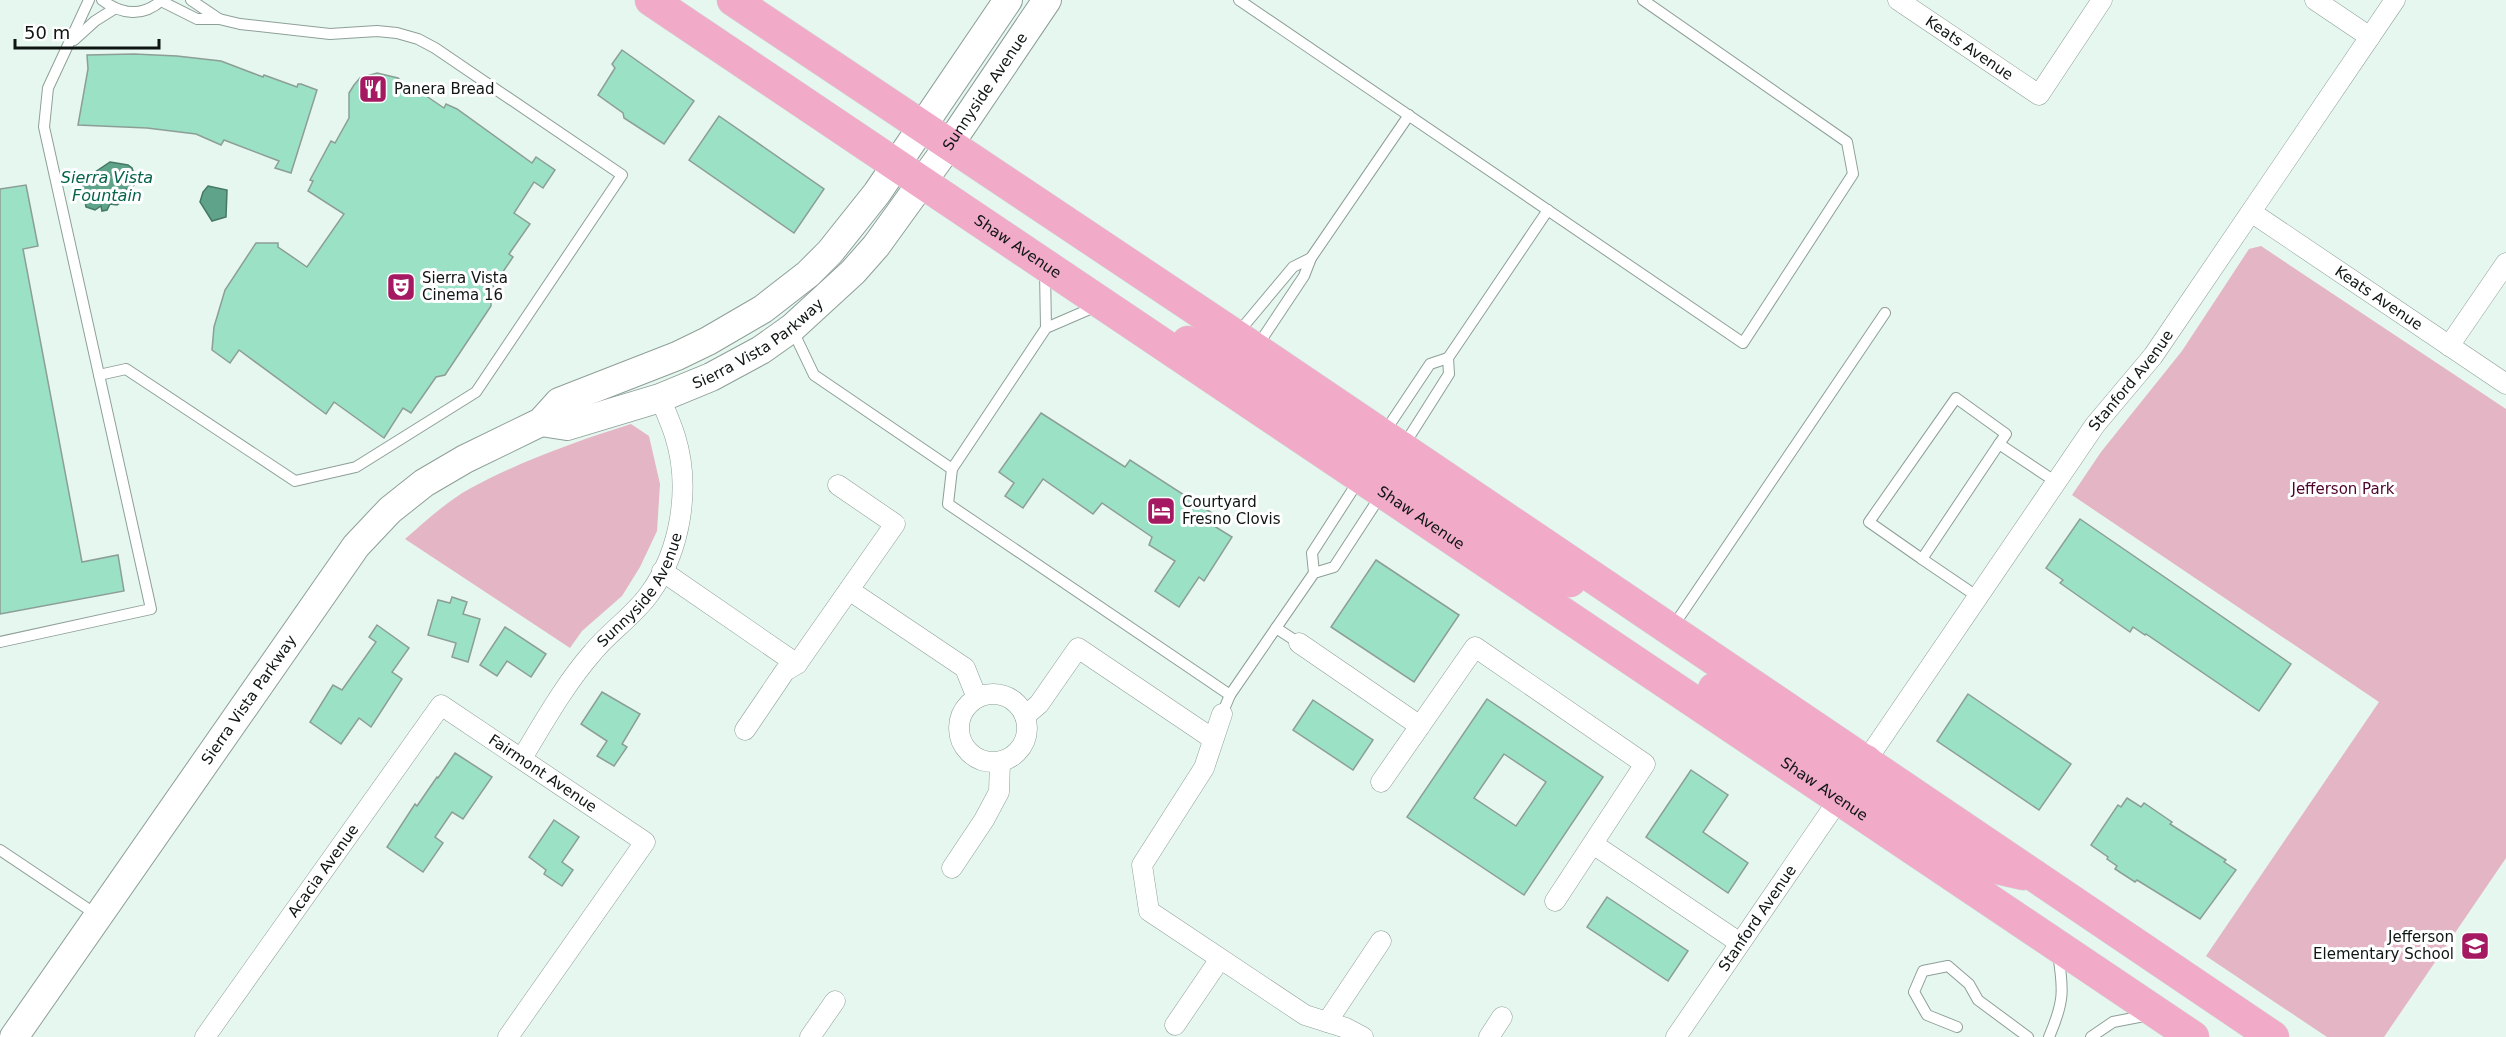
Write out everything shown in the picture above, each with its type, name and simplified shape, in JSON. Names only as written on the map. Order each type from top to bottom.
[{"type":"main road","name":"Shaw Avenue","points":[[651,0],[2193,1037]]},
{"type":"main road","points":[[733,0],[2273,1037]]},
{"type":"main road","points":[[897,165],[1008,0]]},
{"type":"main road","name":"Sunnyside Avenue","points":[[923,182],[1047,0]]},
{"type":"main road","name":"Sierra Vista Parkway","points":[[14,1037],[357,546],[390,510],[424,483],[465,459],[540,423],[559,402],[677,356],[736,326],[808,274],[852,226],[897,165]]},
{"type":"main road","name":"Sierra Vista Parkway","points":[[540,423],[567,426],[660,398],[711,377],[751,356],[792,328],[853,272],[923,182]]},
{"type":"main road","points":[[660,398],[664,382],[671,376],[730,348],[762,328],[808,274]]},
{"type":"main road","points":[[1103,303],[1229,361],[1368,455],[1382,457],[1392,442]]},
{"type":"main road","points":[[1372,485],[1384,471],[1399,475],[1525,559],[1671,630]]},
{"type":"main road","points":[[1634,661],[1710,686],[1830,766],[1843,772],[1857,768],[1866,761]]},
{"type":"main road","points":[[1839,800],[1858,789],[1870,791],[1975,863],[2041,879]]},
{"type":"street","name":"Keats Avenue","points":[[1898,0],[2039,95],[2102,0]]},
{"type":"street","points":[[2315,0],[2370,37]]},
{"type":"street","name":"Stanford Avenue","points":[[1866,761],[2095,425],[2153,356],[2395,0]]},
{"type":"street","name":"Keats Avenue","points":[[2252,212],[2506,384]]},
{"type":"street","points":[[2450,346],[2506,263]]},
{"type":"street","name":"Sunnyside Avenue","points":[[522,758],[573,676],[594,649],[651,593],[676,539],[681,508],[682,474],[675,437],[660,398]]},
{"type":"street","points":[[746,730],[785,671],[796,664],[895,524],[838,484]]},
{"type":"street","points":[[662,572],[796,664]]},
{"type":"street","points":[[849,591],[965,668],[977,698]]},
{"type":"street","points":[[1299,643],[1420,726]]},
{"type":"street","points":[[1381,782],[1475,647],[1645,764],[1555,901]]},
{"type":"street","points":[[1024,716],[1040,704],[1078,648],[1213,739]]},
{"type":"street","points":[[997,695],[1009,698],[1024,716],[1027,727],[1025,739],[1020,750],[1011,758],[988,763],[976,759],[961,741],[958,731],[963,711],[977,698],[997,695]]},
{"type":"street","name":"Fairmont Avenue","points":[[441,705],[645,842],[508,1037]]},
{"type":"street","name":"Acacia Avenue","points":[[205,1037],[441,705]]},
{"type":"street","points":[[1222,714],[1204,768],[1142,865],[1149,911],[1305,1015],[1363,1037]]},
{"type":"street","points":[[952,868],[984,820],[999,792],[1000,762]]},
{"type":"street","name":"Stanford Avenue","points":[[1676,1037],[1839,800]]},
{"type":"street","points":[[1593,843],[1740,943]]},
{"type":"street","points":[[1327,1022],[1381,941]]},
{"type":"street","points":[[1175,1025],[1220,959]]},
{"type":"street","points":[[810,1037],[835,1001]]},
{"type":"street","points":[[1488,1037],[1502,1017]]},
{"type":"lane","points":[[0,642],[151,609],[44,126],[48,88],[89,0]]},
{"type":"lane","points":[[99,375],[126,369],[295,481],[356,468],[476,392],[622,175],[445,54],[418,39],[397,33],[377,31],[330,34],[240,24],[219,19],[197,19],[161,1],[139,12],[122,12],[102,0]]},
{"type":"lane","points":[[191,0],[219,19]]},
{"type":"lane","points":[[1239,0],[1743,343],[1853,174],[1847,142],[1643,0]]},
{"type":"lane","points":[[71,42],[95,21],[114,9]]},
{"type":"lane","points":[[1245,343],[1304,276],[1311,258],[1409,115]]},
{"type":"lane","points":[[1392,442],[1430,364],[1448,358],[1548,210]]},
{"type":"lane","points":[[1245,343],[1293,267],[1311,258]]},
{"type":"lane","points":[[1045,263],[1046,328]]},
{"type":"lane","points":[[1103,303],[1046,328],[952,469],[948,504],[1230,695]]},
{"type":"lane","points":[[1671,630],[1885,313]]},
{"type":"lane","points":[[792,328],[814,375],[952,469]]},
{"type":"lane","points":[[1392,442],[1449,374],[1448,358]]},
{"type":"lane","points":[[1922,559],[2006,434],[1956,398],[1869,522],[1922,559],[1977,597]]},
{"type":"lane","points":[[1999,444],[2056,482]]},
{"type":"lane","points":[[1314,573],[1312,553],[1372,485]]},
{"type":"lane","points":[[1222,714],[1230,695],[1314,573],[1334,567],[1372,485]]},
{"type":"lane","points":[[1276,628],[1299,643]]},
{"type":"lane","points":[[0,850],[98,916]]},
{"type":"lane","points":[[2049,1037],[2062,1005],[2063,987],[2057,945]]},
{"type":"lane","points":[[1957,1027],[1927,1015],[1914,992],[1923,971],[1948,966],[1969,984],[1978,1000],[2028,1037]]},
{"type":"lane","points":[[2091,1037],[2113,1022],[2158,1013]]},
{"type":"green space","name":"Jefferson Park","points":[[2261,246],[2506,409],[2506,858],[2384,1037],[2327,1037],[2206,956],[2379,702],[2072,495],[2101,452],[2182,351],[2249,249]]},
{"type":"green space","points":[[631,424],[649,436],[660,484],[657,531],[640,567],[622,596],[582,631],[570,648],[405,539],[454,499],[490,478],[550,452]]},
{"type":"water","name":"Sierra Vista Fountain","points":[[110,162],[128,165],[132,168],[134,174],[128,178],[134,185],[131,190],[126,189],[125,199],[117,205],[110,204],[107,210],[102,211],[101,206],[95,210],[86,207],[81,179],[85,174],[95,172]]},
{"type":"water","points":[[208,186],[227,190],[226,217],[212,221],[200,202]]},
{"type":"building","points":[[622,50],[694,101],[664,144],[624,118],[623,113],[598,95],[615,68],[612,64]]},
{"type":"building","points":[[134,54],[221,61],[263,77],[264,75],[297,87],[301,84],[317,90],[291,173],[275,168],[279,161],[224,140],[221,145],[196,134],[147,128],[78,125],[88,69],[87,55]]},
{"type":"building","name":"Sierra Vista Cinema 16","points":[[377,73],[398,78],[411,91],[413,87],[444,108],[446,104],[457,109],[532,163],[536,157],[555,170],[543,188],[534,182],[514,213],[530,224],[509,254],[513,257],[486,297],[491,300],[491,306],[445,375],[436,377],[411,413],[403,408],[384,438],[334,402],[326,414],[239,350],[230,363],[212,350],[214,327],[225,290],[256,243],[278,243],[278,247],[307,267],[344,214],[308,191],[313,181],[310,180],[331,141],[335,143],[349,118],[349,93],[354,85],[360,78]]},
{"type":"building","points":[[719,116],[824,189],[794,233],[689,160]]},
{"type":"building","points":[[26,185],[38,246],[23,249],[82,562],[118,555],[124,591],[0,614],[0,189]]},
{"type":"building","name":"Courtyard Fresno Clovis","points":[[1041,413],[1125,467],[1130,460],[1212,513],[1206,521],[1232,537],[1204,581],[1199,577],[1179,607],[1155,591],[1175,561],[1149,545],[1152,537],[1102,503],[1093,514],[1043,479],[1023,508],[1005,496],[1014,483],[999,472]]},
{"type":"building","points":[[2080,519],[2291,664],[2259,711],[2146,634],[2133,627],[2130,632],[2060,583],[2063,580],[2046,568]]},
{"type":"building","points":[[1376,560],[1459,615],[1414,682],[1331,627]]},
{"type":"building","points":[[452,597],[467,602],[463,614],[480,619],[468,662],[452,657],[456,643],[428,635],[438,600],[450,603]]},
{"type":"building","points":[[377,625],[409,648],[392,672],[402,679],[371,727],[359,718],[341,744],[310,722],[333,685],[342,690],[376,642],[369,637]]},
{"type":"building","points":[[505,627],[546,654],[531,677],[507,661],[497,676],[480,665]]},
{"type":"building","points":[[602,692],[640,714],[622,744],[627,747],[614,766],[597,756],[607,741],[581,724]]},
{"type":"building","points":[[1968,694],[2071,764],[2039,810],[1937,741]]},
{"type":"building","points":[[1487,699],[1603,777],[1524,895],[1407,817]],"holes":[[[1504,754],[1546,782],[1516,826],[1474,798]]]},
{"type":"building","points":[[1313,700],[1373,740],[1353,770],[1293,730]]},
{"type":"building","points":[[455,753],[492,777],[463,819],[452,812],[435,837],[443,843],[423,872],[387,847],[415,804],[417,806]]},
{"type":"building","points":[[1691,770],[1728,795],[1703,832],[1748,863],[1728,893],[1646,837]]},
{"type":"building","points":[[2127,798],[2141,807],[2144,803],[2172,822],[2170,824],[2226,860],[2224,862],[2236,870],[2200,919],[2115,869],[2117,866],[2107,859],[2108,857],[2091,845],[2118,805],[2121,807]]},
{"type":"building","points":[[554,820],[579,837],[562,862],[573,870],[562,886],[544,874],[546,870],[529,857]]},
{"type":"building","points":[[1607,897],[1688,951],[1668,981],[1587,927]]},
{"type":"place","name":"Panera Bread","points":[[373,89]]},
{"type":"place","name":"Sierra Vista Cinema 16","points":[[401,287]]},
{"type":"place","name":"Courtyard Fresno Clovis","points":[[1161,511]]},
{"type":"place","name":"Jefferson Elementary School","points":[[2475,946]]}]
